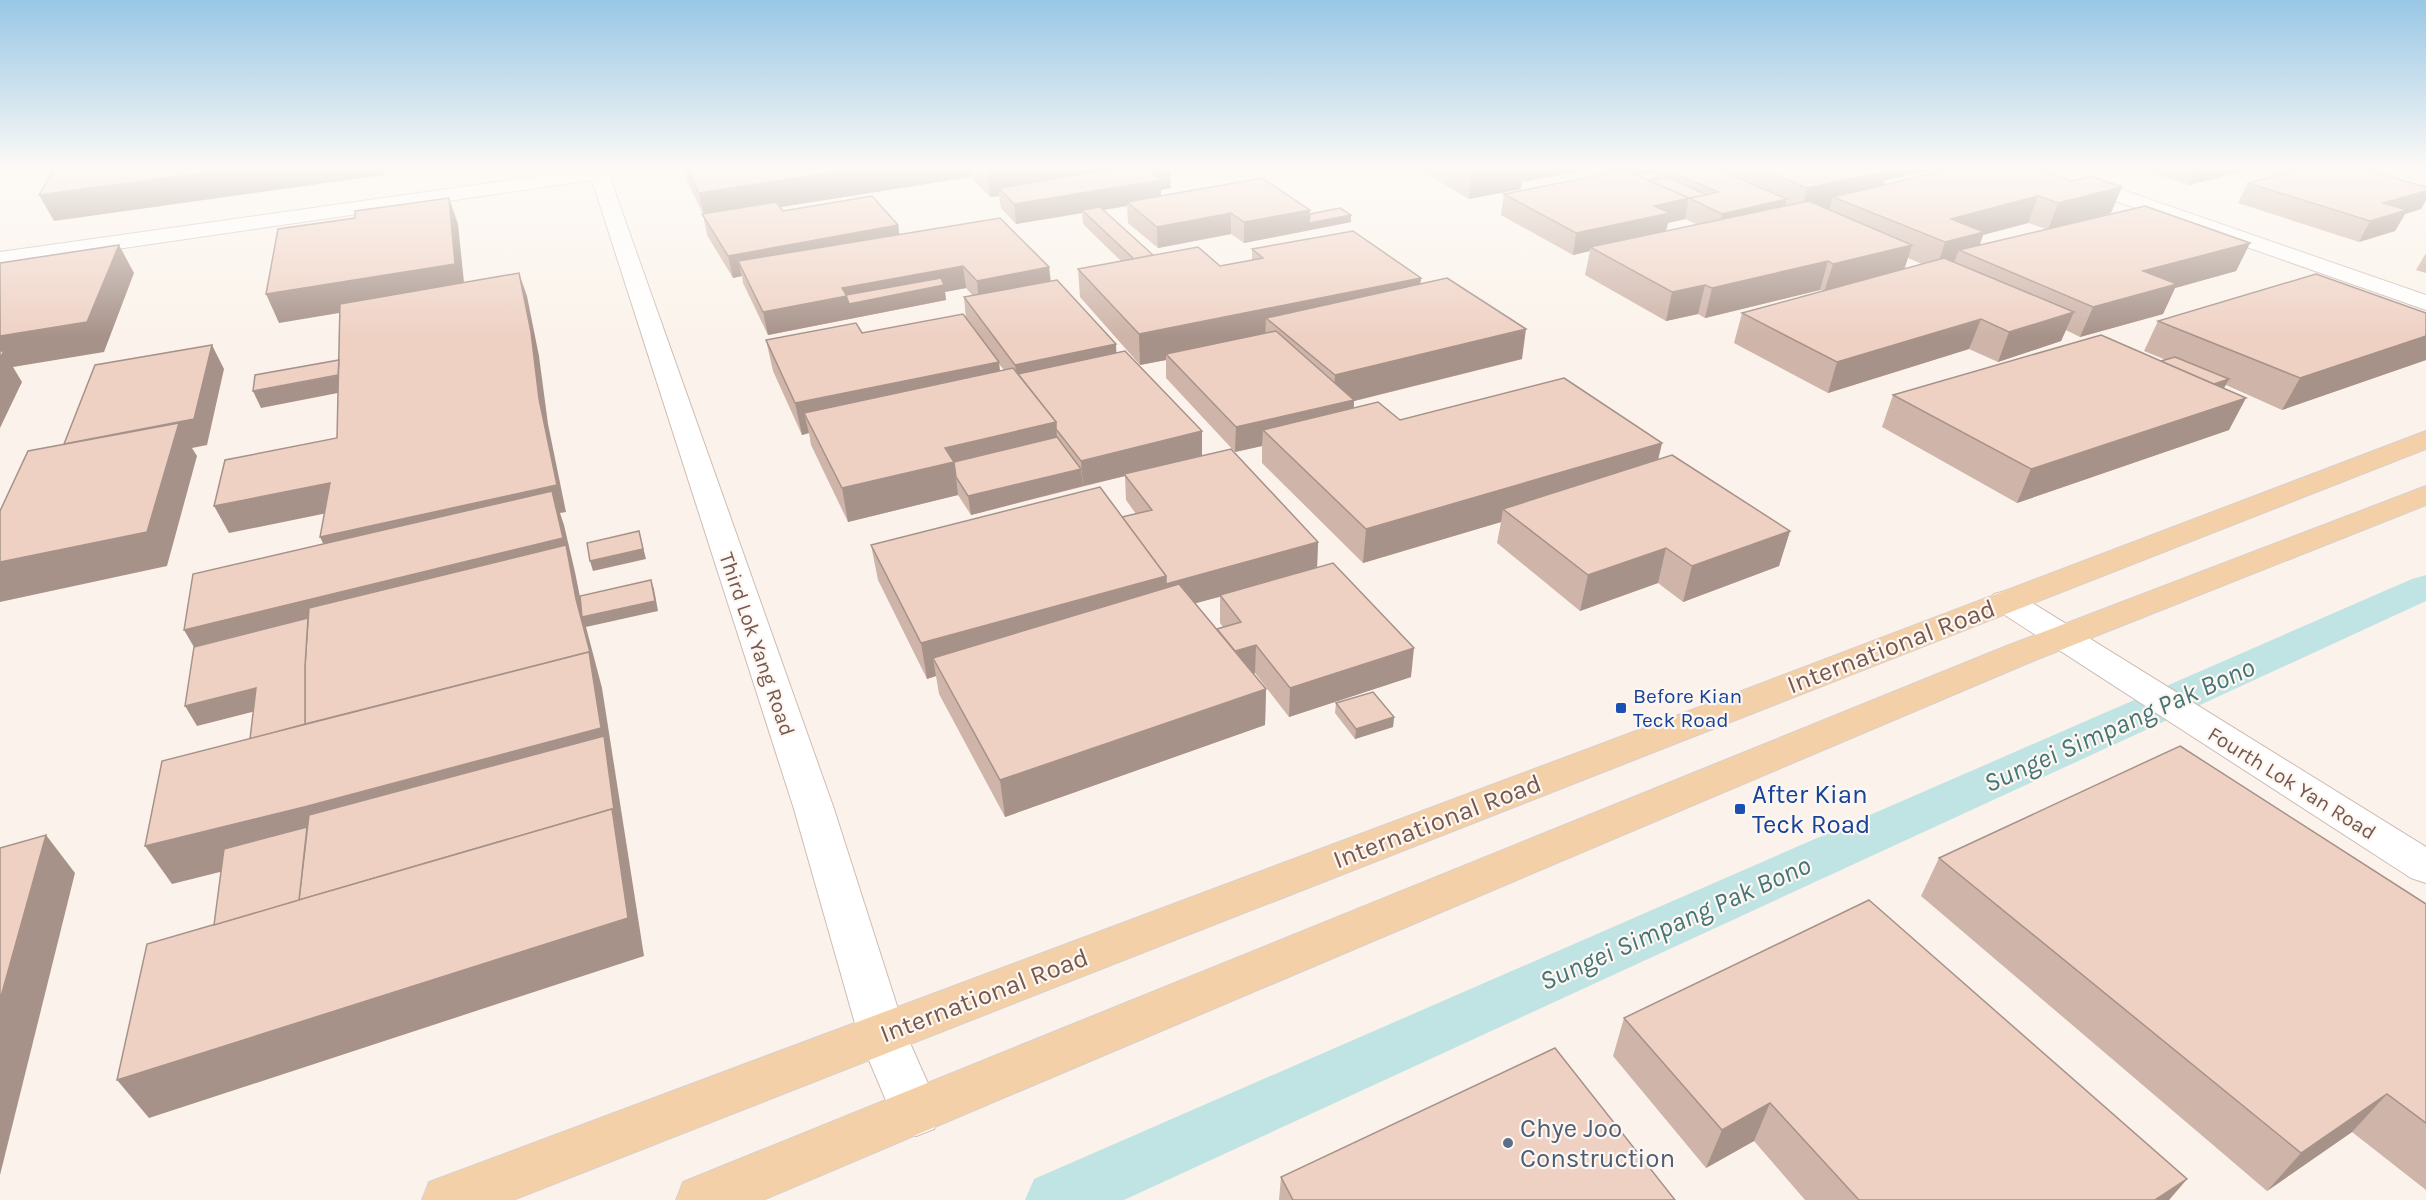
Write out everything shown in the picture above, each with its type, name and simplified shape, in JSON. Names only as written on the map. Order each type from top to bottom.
[{"type":"main road","name":"International Road","points":[[448,1200],[2426,439]]},
{"type":"main road","points":[[702,1200],[2061,636],[2426,495]]},
{"type":"street","points":[[0,259],[240,225]]},
{"type":"street","name":"Third Lok Yang Road","points":[[631,225],[882,1034],[916,1113]]},
{"type":"street","points":[[2203,225],[2426,303]]},
{"type":"street","name":"Fourth Lok Yan Road","points":[[2006,601],[2122,677],[2426,867]]},
{"type":"building","points":[[306,225],[451,225],[455,264],[266,294],[278,229]]},
{"type":"building","points":[[709,225],[898,225],[728,256]]},
{"type":"building","points":[[957,225],[1007,225],[1049,267],[977,281],[963,266],[842,288],[847,296],[763,312],[738,261]]},
{"type":"building","points":[[1098,225],[1120,225],[1153,255],[1134,259]]},
{"type":"building","points":[[1561,225],[1614,225],[1576,233]]},
{"type":"building","points":[[1695,225],[1865,225],[1912,245],[1833,264],[1828,261],[1712,288],[1705,285],[1672,292],[1590,247]]},
{"type":"building","points":[[1903,225],[1966,225],[1984,232],[1945,242]]},
{"type":"building","points":[[2065,225],[2199,225],[2250,243],[2143,271],[2177,284],[2093,307],[1959,250]]},
{"type":"building","points":[[1353,231],[1421,278],[1139,334],[1078,269],[1198,247],[1220,266],[1263,258],[1252,249]]},
{"type":"building","points":[[119,245],[87,322],[0,336],[0,263]]},
{"type":"building","points":[[1944,258],[2074,312],[2009,332],[1981,319],[1837,362],[1742,313]]},
{"type":"building","points":[[519,273],[531,332],[539,399],[557,485],[320,537],[330,483],[214,506],[225,460],[337,438],[340,304]]},
{"type":"building","points":[[2316,274],[2426,313],[2426,336],[2300,378],[2158,321]]},
{"type":"building","points":[[941,278],[944,285],[849,304],[846,295]]},
{"type":"building","points":[[1447,278],[1526,329],[1335,375],[1266,318]]},
{"type":"building","points":[[1057,280],[1116,344],[1015,365],[964,297]]},
{"type":"building","points":[[963,314],[999,362],[795,403],[766,340],[856,323],[862,333]]},
{"type":"building","points":[[1276,331],[1354,400],[1236,427],[1166,354]]},
{"type":"building","points":[[2101,335],[2246,398],[2031,469],[1893,395]]},
{"type":"building","points":[[212,345],[194,419],[64,444],[95,365]]},
{"type":"building","points":[[1125,351],[1202,431],[1081,461],[1056,429],[1056,422],[1018,374]]},
{"type":"building","points":[[2175,357],[2229,379],[2214,384],[2161,361]]},
{"type":"building","points":[[339,360],[338,375],[253,391],[255,375]]},
{"type":"building","points":[[1013,368],[1056,422],[945,448],[954,462],[842,488],[804,413]]},
{"type":"building","points":[[1564,378],[1662,443],[1366,529],[1263,430],[1378,402],[1400,420]]},
{"type":"building","points":[[179,423],[147,532],[0,562],[0,511],[28,451]]},
{"type":"building","points":[[1057,437],[1081,469],[968,496],[956,477],[954,462]]},
{"type":"building","points":[[1231,449],[1318,542],[1166,584],[1166,576],[1122,517],[1152,510],[1124,474]]},
{"type":"building","points":[[1672,455],[1790,531],[1692,566],[1666,548],[1588,575],[1503,509]]},
{"type":"building","points":[[1100,487],[1166,576],[921,643],[871,545]]},
{"type":"building","points":[[552,491],[563,538],[184,630],[193,574]]},
{"type":"building","points":[[639,531],[643,549],[590,561],[587,543]]},
{"type":"building","points":[[566,545],[576,599],[592,660],[589,652],[305,724],[305,666],[309,608]]},
{"type":"building","points":[[1333,563],[1414,648],[1290,688],[1256,645],[1235,651],[1217,629],[1241,622],[1220,595]]},
{"type":"building","points":[[651,580],[655,601],[582,617],[580,596]]},
{"type":"building","points":[[1179,584],[1266,689],[1000,780],[933,658]]},
{"type":"building","points":[[308,618],[305,724],[250,739],[256,688],[185,706],[194,647]]},
{"type":"building","points":[[589,652],[601,728],[304,807],[145,846],[162,761]]},
{"type":"building","points":[[1373,692],[1394,717],[1356,729],[1336,703]]},
{"type":"building","points":[[604,736],[615,818],[612,809],[299,900],[309,815]]},
{"type":"building","points":[[2180,746],[2426,904],[2426,1123],[2387,1094],[2301,1153],[1939,858]]},
{"type":"building","points":[[612,809],[628,918],[117,1080],[147,944]]},
{"type":"building","points":[[307,827],[299,900],[214,925],[224,849]]},
{"type":"building","points":[[46,835],[0,1000],[0,848]]},
{"type":"building","points":[[1869,900],[2187,1179],[2155,1200],[1859,1200],[1770,1103],[1722,1130],[1624,1018]]},
{"type":"building","points":[[1555,1048],[1675,1200],[1293,1200],[1281,1177]]},
{"type":"waterway","name":"Sungei Simpang Pak Bono","points":[[1056,1200],[2426,587]]},
{"type":"place","name":"Before Kian Teck Road","points":[[1621,708]]},
{"type":"place","name":"After Kian Teck Road","points":[[1740,809]]},
{"type":"place","name":"Chye Joo Construction","points":[[1508,1143]]}]
